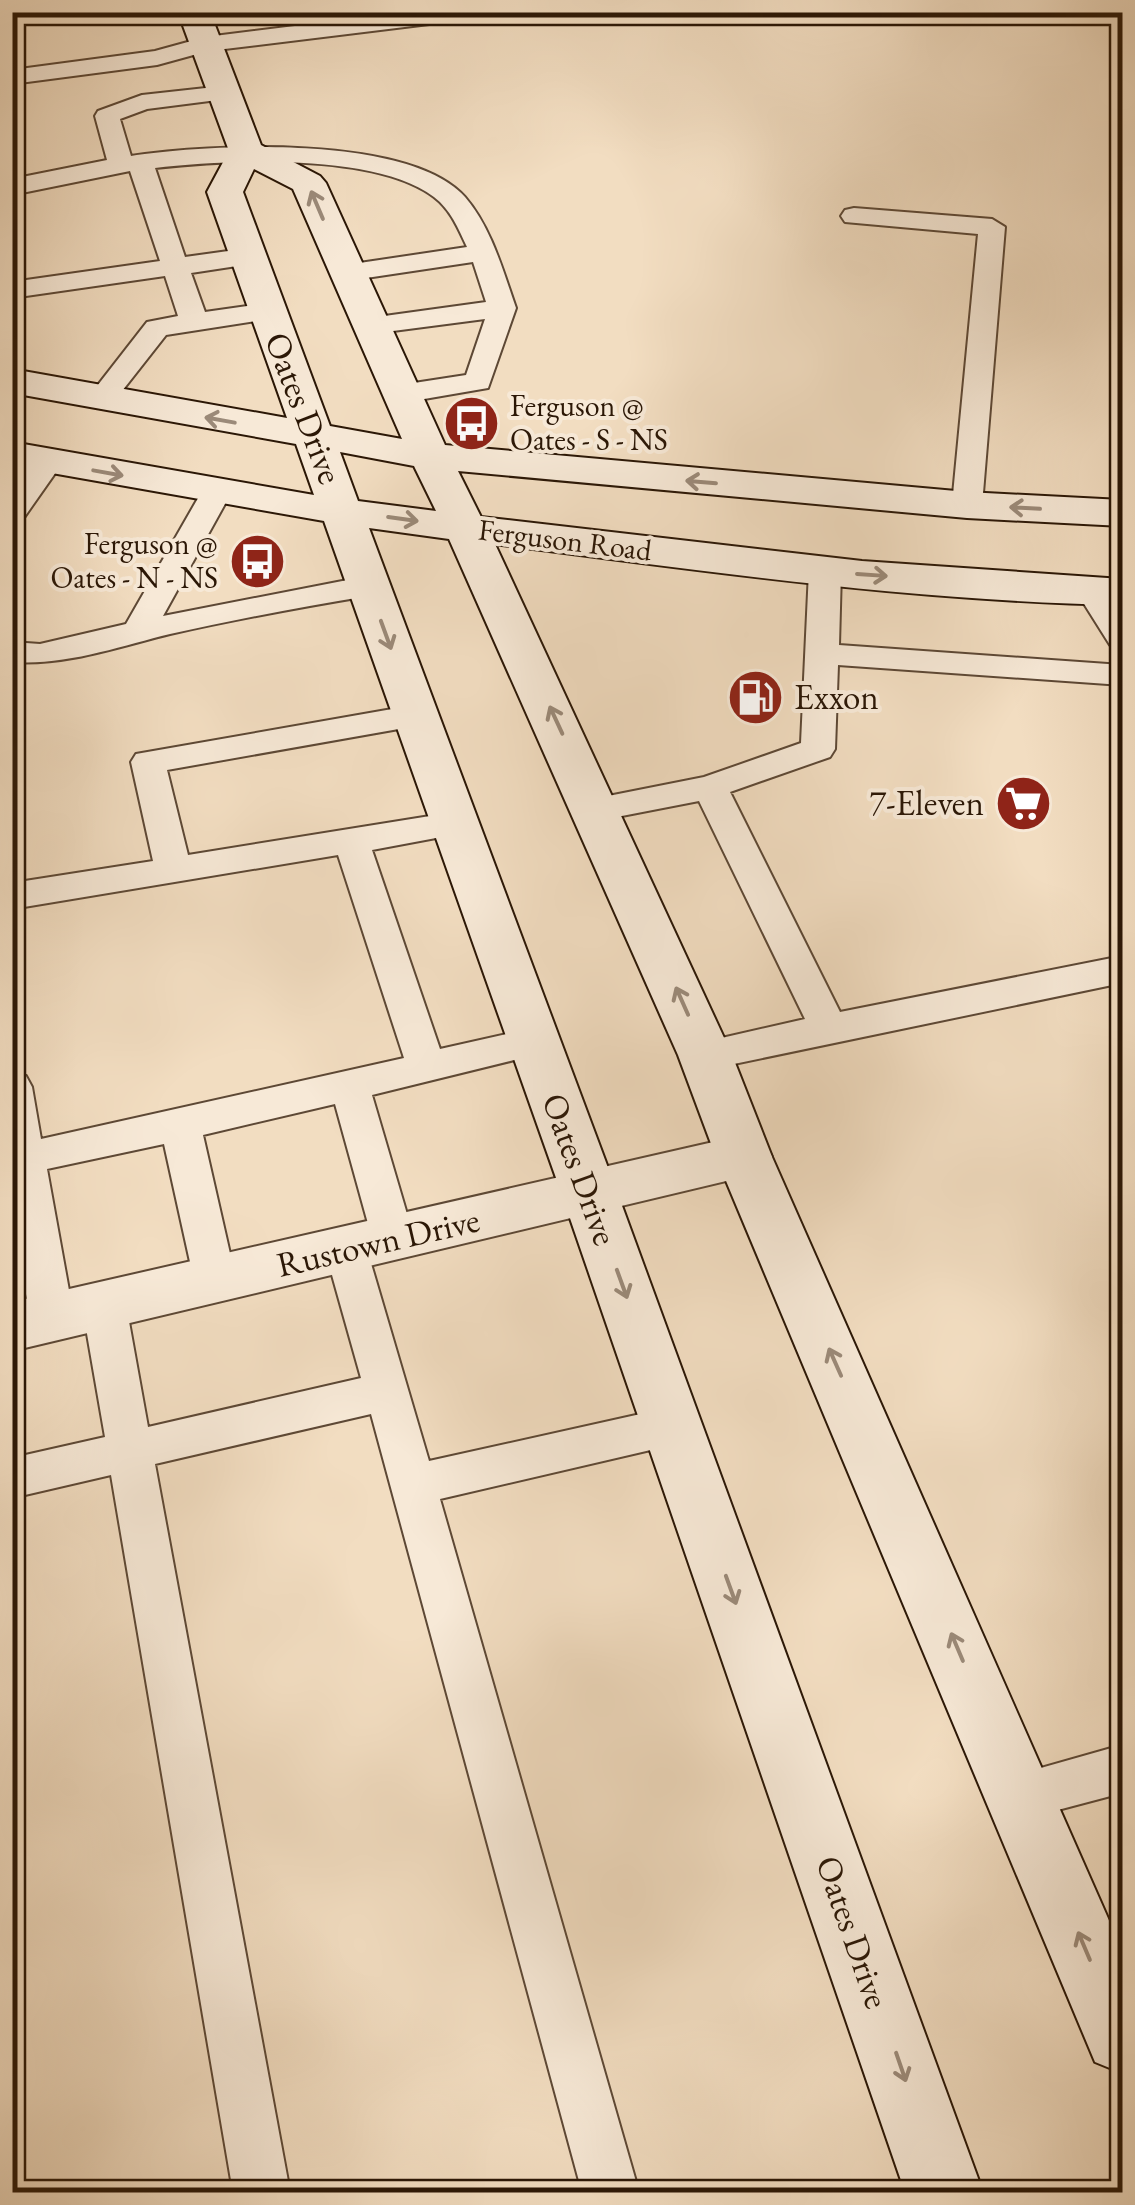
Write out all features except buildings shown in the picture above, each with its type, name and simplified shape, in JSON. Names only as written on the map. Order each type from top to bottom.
[{"type":"main road","points":[[194,12],[246,151],[308,183],[400,394],[506,612],[705,1055],[744,1157],[1122,2035]]},
{"type":"main road","name":"Oates Drive","points":[[246,151],[225,192],[589,1192],[944,2192]]},
{"type":"main road","name":"Ferguson Road","points":[[12,381],[429,456],[968,506],[1122,513]]},
{"type":"main road","name":"Ferguson Road","points":[[30,458],[216,493],[462,528],[825,571],[1107,592]]},
{"type":"main road","name":"Rustown Drive","points":[[56,1317],[744,1157]]},
{"type":"lane","points":[[12,77],[158,58],[206,44],[470,12]]},
{"type":"lane","points":[[194,322],[176,266],[107,116],[142,102],[224,93]]},
{"type":"lane","points":[[12,187],[130,163],[246,151],[396,169],[425,180],[455,201],[483,253],[502,308],[478,382],[400,394]]},
{"type":"lane","points":[[854,216],[992,228],[968,506]]},
{"type":"lane","points":[[346,272],[483,253]]},
{"type":"lane","points":[[12,290],[250,256]]},
{"type":"lane","points":[[370,326],[502,308]]},
{"type":"lane","points":[[101,399],[157,328],[268,312]]},
{"type":"lane","points":[[12,512],[30,458]]},
{"type":"lane","points":[[136,634],[216,493]]},
{"type":"lane","points":[[596,809],[710,788],[818,748],[825,571]]},
{"type":"lane","points":[[12,652],[40,654],[251,606],[368,586]]},
{"type":"lane","points":[[1107,592],[1122,638]]},
{"type":"lane","points":[[822,654],[1122,674]]},
{"type":"lane","points":[[174,872],[148,762],[415,716]]},
{"type":"lane","points":[[710,788],[829,1028]]},
{"type":"lane","points":[[12,896],[454,824]]},
{"type":"lane","points":[[352,843],[426,1066]]},
{"type":"lane","points":[[705,1055],[1122,970]]},
{"type":"lane","points":[[18,1160],[533,1042]]},
{"type":"lane","points":[[12,1087],[18,1160],[56,1317],[131,1448],[262,2192]]},
{"type":"lane","points":[[350,1087],[387,1391],[610,2192]]},
{"type":"lane","points":[[180,1125],[215,1280]]},
{"type":"lane","points":[[12,1478],[387,1391]]},
{"type":"lane","points":[[413,1485],[672,1426]]},
{"type":"lane","points":[[1020,1796],[1122,1769]]},
{"type":"place","name":"Ferguson @ Oates - S - NS","points":[[471,423]]},
{"type":"place","name":"Ferguson @ Oates - N - NS","points":[[257,561]]},
{"type":"place","name":"Exxon","points":[[755,697]]},
{"type":"place","name":"7-Eleven","points":[[1023,803]]}]
